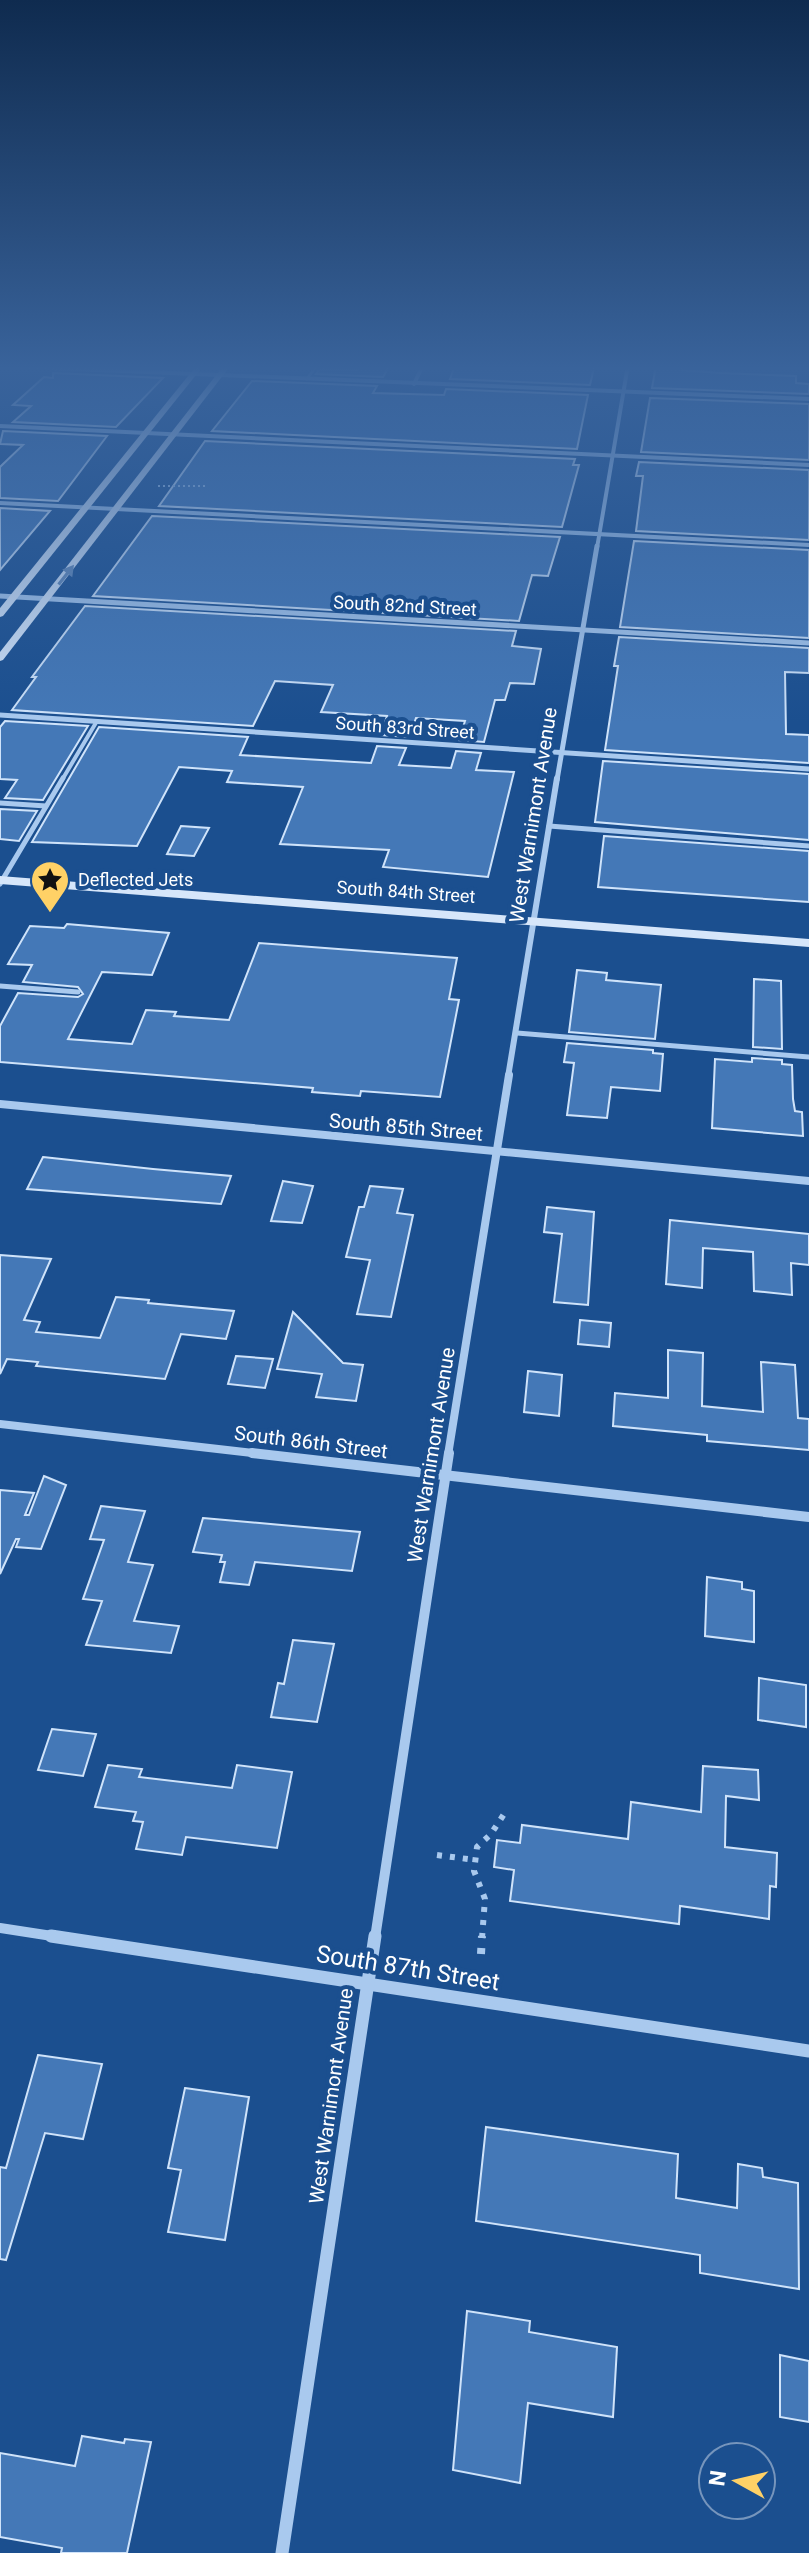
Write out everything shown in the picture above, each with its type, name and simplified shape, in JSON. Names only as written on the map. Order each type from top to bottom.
[{"type":"street","points":[[0,614],[106,484]]},
{"type":"street","points":[[0,658],[138,484]]},
{"type":"street","name":"West Warnimont Avenue","points":[[282,2553],[445,1476],[607,484]]},
{"type":"street","points":[[0,503],[809,545]]},
{"type":"street","name":"South 82nd Street","points":[[0,596],[809,643]]},
{"type":"street","name":"South 83rd Street","points":[[0,715],[809,769]]},
{"type":"street","name":"South 84th Street","points":[[1,881],[809,943]]},
{"type":"street","name":"South 85th Street","points":[[0,1104],[809,1181]]},
{"type":"street","name":"South 86th Street","points":[[0,1424],[809,1517]]},
{"type":"street","name":"South 87th Street","points":[[0,1928],[809,2051]]},
{"type":"lane","points":[[1,881],[97,721]]},
{"type":"lane","points":[[0,803],[46,806]]},
{"type":"lane","points":[[549,826],[809,846]]},
{"type":"lane","points":[[0,986],[78,992]]},
{"type":"lane","points":[[517,1033],[809,1057]]},
{"type":"path","points":[[150,486],[205,486]]},
{"type":"path","points":[[481,1954],[485,1899],[474,1871],[477,1847],[491,1834],[506,1811]]},
{"type":"path","points":[[437,1855],[475,1860]]},
{"type":"building","points":[[0,484],[71,484],[58,501],[0,498]]},
{"type":"building","points":[[174,484],[574,484],[562,527],[159,506]]},
{"type":"building","points":[[642,484],[809,484],[809,540],[636,531]]},
{"type":"building","points":[[0,508],[50,511],[0,570]]},
{"type":"building","points":[[152,516],[560,537],[548,576],[532,575],[519,621],[93,596]]},
{"type":"building","points":[[634,541],[809,550],[809,638],[620,627]]},
{"type":"building","points":[[85,606],[516,631],[512,646],[541,649],[534,684],[510,683],[505,700],[495,700],[484,742],[459,740],[465,721],[416,718],[409,737],[381,735],[387,716],[321,712],[333,685],[275,681],[253,726],[12,710],[36,677],[32,677]]},
{"type":"building","points":[[619,637],[809,648],[809,673],[785,672],[786,734],[809,735],[809,763],[605,750],[618,666],[614,666]]},
{"type":"building","points":[[5,721],[88,726],[43,800],[5,798],[17,780],[0,779],[0,727]]},
{"type":"building","points":[[99,727],[248,737],[240,755],[371,763],[377,746],[406,748],[399,765],[451,768],[456,751],[481,753],[476,770],[514,772],[488,877],[383,867],[389,850],[280,844],[303,787],[227,782],[232,771],[179,767],[137,846],[32,842]]},
{"type":"building","points":[[603,761],[809,774],[809,840],[595,822]]},
{"type":"building","points":[[0,809],[37,811],[19,841],[0,839]]},
{"type":"building","points":[[181,826],[209,828],[194,856],[167,854]]},
{"type":"building","points":[[604,836],[809,851],[809,902],[598,887]]},
{"type":"building","points":[[67,924],[169,933],[152,975],[102,972],[68,1039],[132,1044],[146,1010],[176,1012],[174,1016],[229,1020],[259,943],[457,958],[449,999],[459,1000],[440,1097],[361,1091],[360,1096],[312,1092],[313,1088],[0,1062],[0,1026],[18,993],[78,997],[83,994],[78,987],[23,982],[32,965],[8,964],[30,926],[64,928]]},
{"type":"building","points":[[577,970],[607,973],[606,980],[661,985],[655,1039],[569,1032]]},
{"type":"building","points":[[754,979],[781,981],[782,1049],[753,1047]]},
{"type":"building","points":[[567,1043],[653,1050],[653,1053],[663,1054],[660,1091],[611,1087],[607,1118],[567,1115],[574,1063],[564,1062]]},
{"type":"building","points":[[752,1058],[782,1060],[782,1064],[792,1065],[793,1099],[795,1111],[802,1112],[803,1136],[712,1128],[715,1059],[752,1062]]},
{"type":"building","points":[[43,1157],[231,1176],[221,1204],[27,1189]]},
{"type":"building","points":[[283,1181],[313,1186],[302,1223],[271,1221]]},
{"type":"building","points":[[370,1186],[403,1189],[397,1213],[413,1215],[391,1317],[357,1314],[370,1260],[346,1257],[359,1207],[364,1207]]},
{"type":"building","points":[[547,1207],[594,1212],[588,1305],[554,1302],[562,1234],[544,1232]]},
{"type":"building","points":[[670,1220],[809,1234],[809,1265],[791,1263],[792,1295],[754,1291],[753,1252],[703,1248],[702,1288],[666,1284]]},
{"type":"building","points":[[0,1255],[51,1259],[24,1320],[40,1322],[36,1332],[100,1338],[116,1297],[234,1311],[226,1339],[181,1334],[165,1379],[36,1366],[38,1362],[7,1359],[0,1374]]},
{"type":"building","points":[[293,1312],[343,1363],[363,1365],[356,1401],[316,1397],[322,1374],[277,1369]]},
{"type":"building","points":[[580,1320],[611,1323],[609,1347],[578,1344]]},
{"type":"building","points":[[668,1350],[703,1353],[702,1406],[763,1412],[761,1362],[795,1365],[798,1418],[809,1419],[809,1450],[707,1441],[707,1435],[613,1426],[615,1393],[668,1398]]},
{"type":"building","points":[[236,1356],[273,1359],[265,1388],[228,1384]]},
{"type":"building","points":[[528,1371],[562,1375],[559,1416],[524,1412]]},
{"type":"building","points":[[44,1476],[66,1485],[41,1549],[16,1547],[19,1539],[16,1539],[0,1574],[0,1490],[34,1493],[25,1515],[29,1515]]},
{"type":"building","points":[[101,1506],[145,1511],[128,1562],[153,1565],[134,1621],[179,1626],[171,1653],[86,1645],[102,1601],[83,1599],[104,1540],[90,1539]]},
{"type":"building","points":[[203,1518],[360,1532],[352,1571],[255,1562],[249,1585],[220,1582],[225,1562],[220,1562],[222,1555],[193,1552]]},
{"type":"building","points":[[707,1577],[742,1582],[742,1589],[754,1591],[754,1642],[705,1636]]},
{"type":"building","points":[[293,1640],[334,1644],[317,1722],[271,1717],[278,1683],[284,1684]]},
{"type":"building","points":[[759,1678],[806,1685],[806,1727],[758,1720]]},
{"type":"building","points":[[52,1729],[96,1734],[83,1776],[38,1770]]},
{"type":"building","points":[[108,1765],[142,1769],[139,1777],[232,1788],[237,1765],[292,1772],[277,1848],[186,1837],[182,1855],[136,1849],[143,1822],[133,1821],[136,1812],[95,1807]]},
{"type":"building","points":[[703,1766],[758,1770],[759,1800],[726,1796],[725,1847],[777,1853],[776,1887],[770,1886],[769,1919],[680,1906],[679,1924],[510,1901],[514,1870],[494,1867],[497,1840],[520,1843],[522,1825],[628,1839],[631,1802],[701,1812]]},
{"type":"building","points":[[38,2055],[102,2064],[83,2139],[45,2133],[6,2260],[0,2259],[0,2167],[6,2168]]},
{"type":"building","points":[[185,2088],[249,2097],[225,2240],[168,2232],[181,2170],[168,2168]]},
{"type":"building","points":[[486,2127],[678,2154],[676,2198],[737,2208],[738,2164],[762,2168],[763,2177],[798,2183],[799,2289],[700,2273],[700,2255],[476,2221]]},
{"type":"building","points":[[467,2311],[530,2321],[529,2332],[617,2347],[613,2417],[528,2403],[520,2483],[453,2470]]},
{"type":"building","points":[[780,2355],[809,2361],[809,2422],[780,2417]]},
{"type":"building","points":[[82,2436],[124,2443],[125,2439],[151,2442],[127,2553],[61,2553],[62,2548],[0,2537],[0,2453],[75,2466]]},
{"type":"place","name":"Deflected Jets","points":[[50,914]]}]
